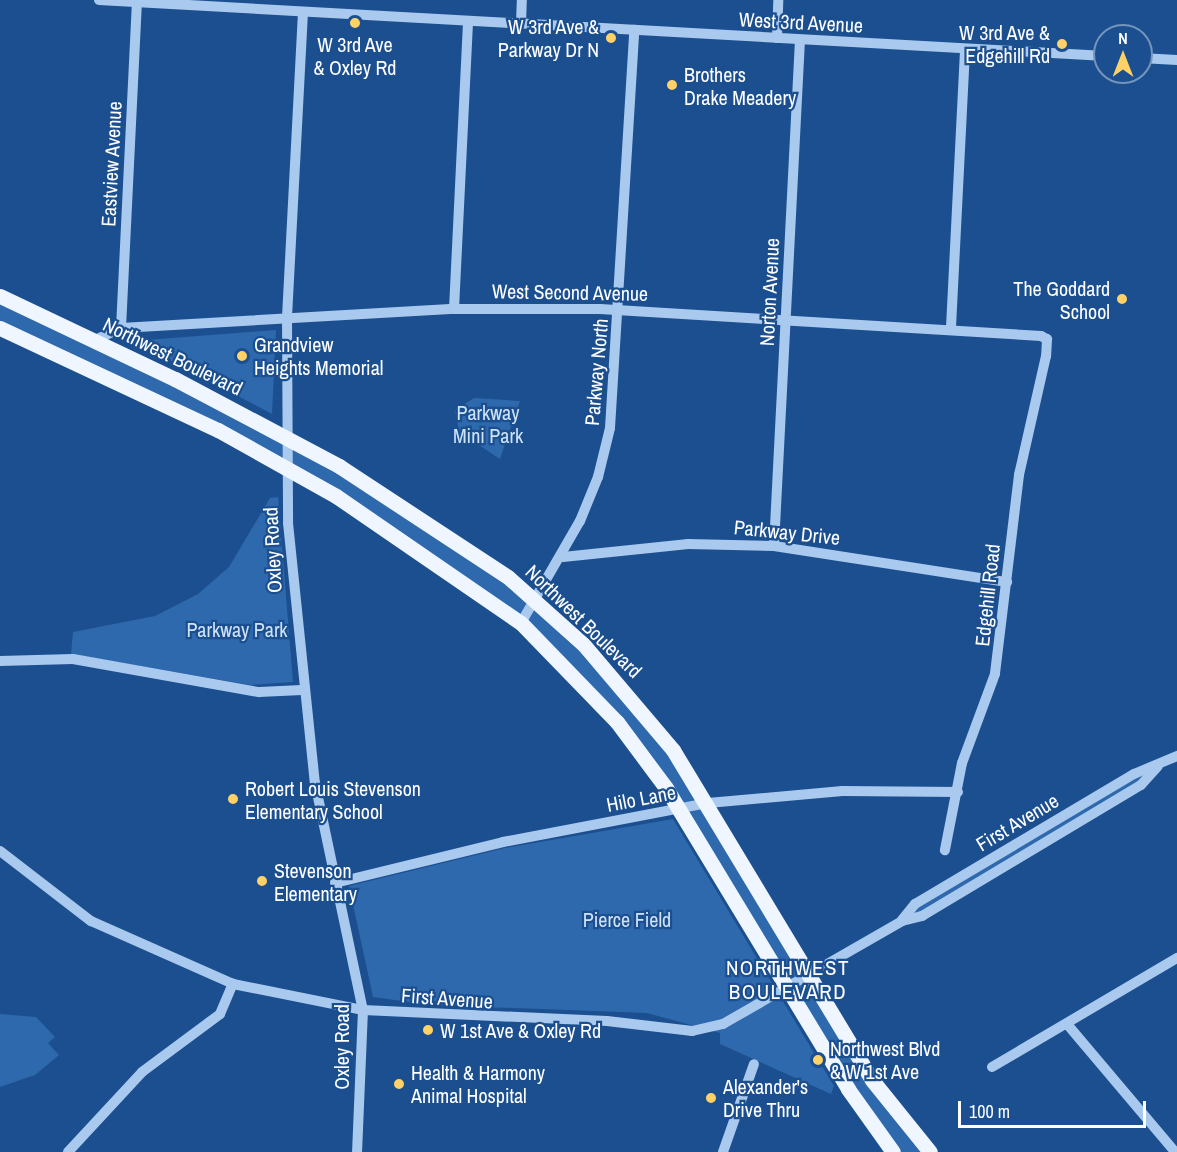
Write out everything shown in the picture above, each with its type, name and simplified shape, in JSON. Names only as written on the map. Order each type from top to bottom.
[{"type":"main road","name":"Northwest Boulevard","points":[[0,296],[288,437],[427,522],[537,602],[633,697],[708,804],[872,1080],[930,1152]]},
{"type":"main road","points":[[0,328],[218,430],[288,469],[446,567],[521,624],[617,722],[678,810],[848,1089],[893,1152]]},
{"type":"street","name":"West 3rd Avenue","points":[[99,0],[266,5],[303,12],[1093,55]]},
{"type":"street","points":[[521,24],[522,0]]},
{"type":"street","points":[[777,38],[778,0]]},
{"type":"street","name":"Eastview Avenue","points":[[121,328],[137,2]]},
{"type":"street","name":"Oxley Road","points":[[303,12],[288,317],[288,469],[302,690],[335,883],[363,1010],[357,1152]]},
{"type":"street","points":[[454,309],[468,21]]},
{"type":"street","name":"Parkway North","points":[[521,624],[537,602],[563,557],[604,453],[620,310],[634,30]]},
{"type":"street","name":"Norton Avenue","points":[[774,546],[800,40]]},
{"type":"street","points":[[951,327],[965,49]]},
{"type":"street","points":[[1153,59],[1177,60]]},
{"type":"street","name":"West Second Avenue","points":[[93,341],[121,328],[454,309],[620,310],[786,318],[1018,330],[1047,339]]},
{"type":"street","name":"Edgehill Road","points":[[945,850],[962,763],[995,674],[1018,475],[1047,339]]},
{"type":"street","name":"Parkway Drive","points":[[563,557],[688,544],[774,546],[1007,582]]},
{"type":"street","points":[[0,661],[73,659],[259,693],[302,690]]},
{"type":"street","name":"First Avenue","points":[[0,851],[91,921],[233,984],[363,1010],[607,1021],[692,1031],[723,1024],[787,988],[902,921],[915,904],[1134,774],[1158,766],[1177,756]]},
{"type":"street","name":"Hilo Lane","points":[[335,883],[503,842],[708,804],[842,791],[958,792]]},
{"type":"street","points":[[992,1067],[1177,958]]},
{"type":"street","points":[[68,1152],[142,1072],[220,1014],[233,984]]},
{"type":"street","points":[[1067,1024],[1175,1152]]},
{"type":"street","points":[[723,1152],[754,1064]]},
{"type":"green space","points":[[0,296],[288,437],[508,577],[633,697],[809,975],[930,1152],[893,1152],[666,788],[521,623],[336,496],[0,328]]},
{"type":"green space","points":[[276,330],[272,414],[133,341]]},
{"type":"green space","name":"Parkway Mini Park","points":[[474,398],[520,401],[500,459],[459,432],[455,410]]},
{"type":"green space","name":"Parkway Park","points":[[278,497],[293,682],[250,685],[71,654],[73,632],[155,616],[198,594],[229,567],[270,498]]},
{"type":"green space","points":[[1158,766],[1141,785],[922,916],[902,921],[915,904]]},
{"type":"green space","name":"Pierce Field","points":[[673,819],[834,1086],[831,1094],[720,1044],[720,1033],[647,1013],[431,1005],[373,997],[349,886],[505,848]]},
{"type":"green space","points":[[0,1014],[36,1017],[55,1037],[48,1043],[59,1055],[35,1075],[0,1087]]},
{"type":"place","name":"W 3rd Ave & Oxley Rd","points":[[355,23]]},
{"type":"place","name":"W 3rd Ave & Parkway Dr N","points":[[611,38]]},
{"type":"place","name":"W 3rd Ave & Edgehill Rd","points":[[1062,44]]},
{"type":"place","name":"Brothers Drake Meadery","points":[[672,85]]},
{"type":"place","name":"The Goddard School","points":[[1122,299]]},
{"type":"place","name":"Grandview Heights Memorial","points":[[242,356]]},
{"type":"place","name":"Robert Louis Stevenson Elementary School","points":[[233,799]]},
{"type":"place","name":"Stevenson Elementary","points":[[262,881]]},
{"type":"place","name":"W 1st Ave & Oxley Rd","points":[[428,1030]]},
{"type":"place","name":"Northwest Blvd & W 1st Ave","points":[[818,1060]]},
{"type":"place","name":"Health & Harmony Animal Hospital","points":[[399,1084]]},
{"type":"place","name":"Alexander's Drive Thru","points":[[711,1098]]},
{"type":"district","name":"NORTHWEST BOULEVARD","points":[[788,980]]}]
